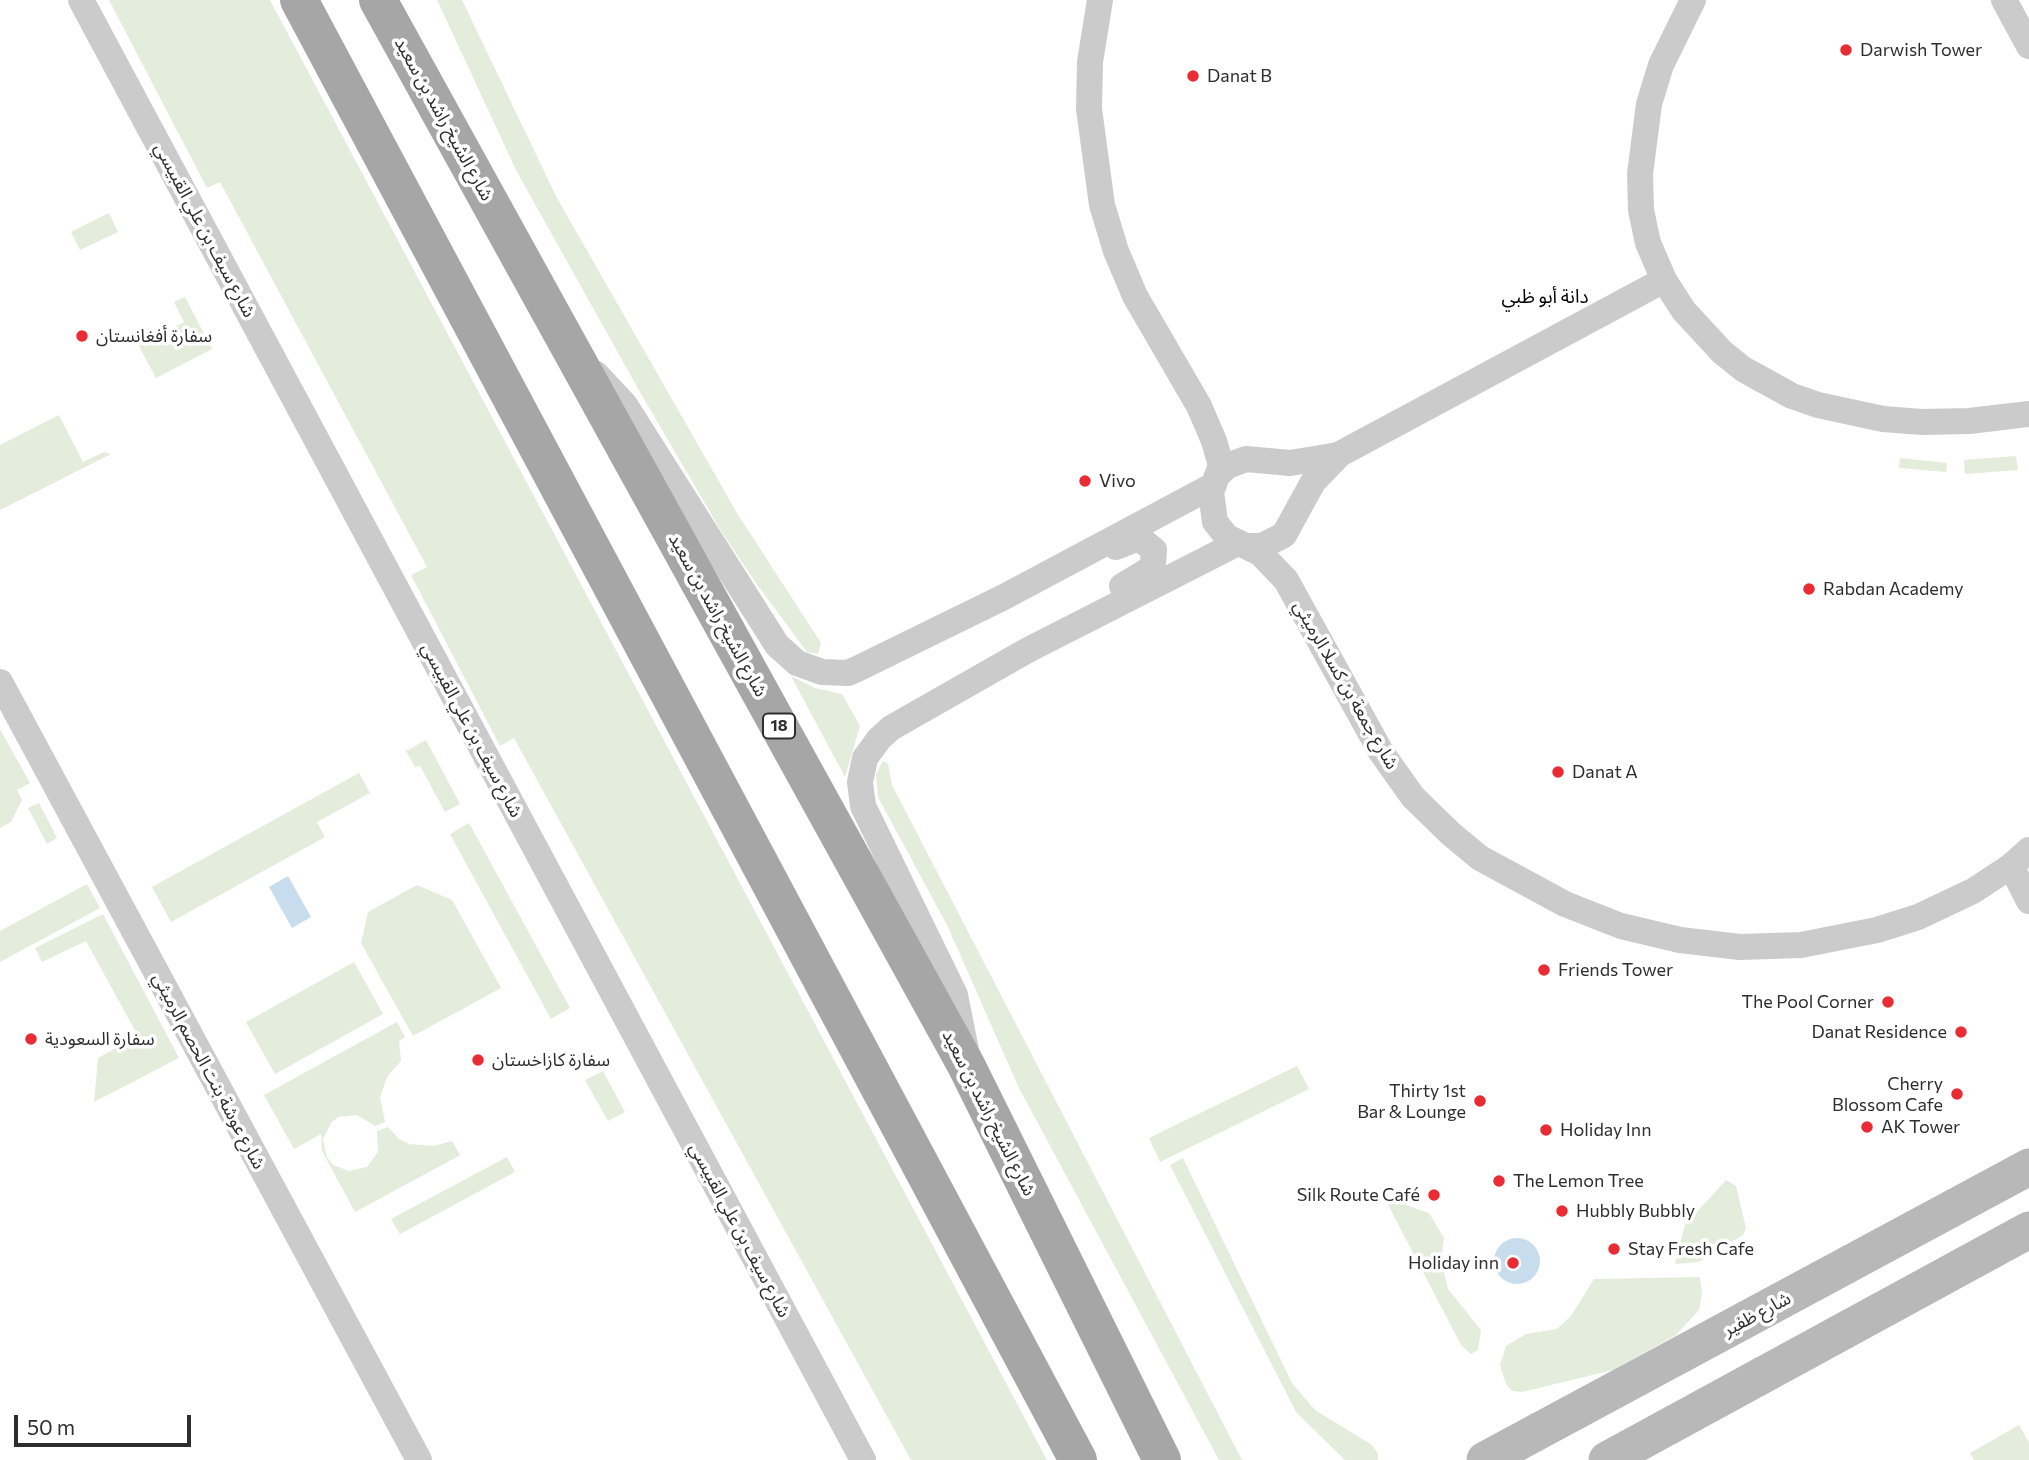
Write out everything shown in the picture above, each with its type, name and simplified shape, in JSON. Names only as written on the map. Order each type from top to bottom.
[{"type":"main road","points":[[299,0],[1078,1460]]},
{"type":"main road","name":"شارع الشيخ راشد بن سعيد","points":[[378,0],[966,1065],[1162,1460]]},
{"type":"main road","name":"شارع ظفير","points":[[1485,1460],[2029,1167]]},
{"type":"main road","points":[[1607,1460],[2029,1230]]},
{"type":"street","name":"شارع سيف بن علي القبيسي","points":[[82,0],[863,1460]]},
{"type":"street","name":"شارع جمعة بن كسلا الرميثي","points":[[1100,0],[1090,62],[1089,109],[1102,205],[1116,251],[1135,296],[1209,427],[1219,457],[1217,479],[1210,504],[1215,522],[1227,537],[1269,560],[1286,580],[1374,742],[1413,797],[1480,858],[1564,904],[1621,926],[1680,940],[1740,947],[1801,945],[1877,930],[1919,916],[1973,891],[2020,858]]},
{"type":"street","points":[[1693,0],[1661,65],[1643,139],[1641,210],[1648,243],[1664,280],[1684,311],[1722,352],[1767,384],[1792,396],[1845,412],[1923,422],[1969,421],[2029,414]]},
{"type":"street","points":[[2004,0],[2029,46]]},
{"type":"street","points":[[579,362],[612,388],[625,405],[769,634],[797,663],[822,672],[848,673],[1004,597],[1217,479],[1227,466],[1246,459],[1300,463],[1340,454],[1664,280]]},
{"type":"street","points":[[966,1065],[965,1031],[955,995],[867,817],[860,794],[862,770],[871,748],[891,728],[1028,650],[1243,544],[1262,546],[1284,535],[1292,525],[1308,489],[1340,454]]},
{"type":"street","points":[[1004,597],[1034,593],[1132,539],[1145,540],[1154,550],[1150,569],[1057,624],[1028,650]]},
{"type":"street","name":"شارع عوشة بنت الحصم الرميثي","points":[[0,682],[419,1460]]},
{"type":"street","points":[[2020,858],[2029,901]]},
{"type":"green space","points":[[109,0],[270,0],[1047,1460],[911,1460],[514,738],[500,746],[411,575],[427,567],[220,182],[207,188]]},
{"type":"green space","points":[[437,0],[462,0],[557,198],[737,513],[821,643],[818,654],[807,652],[756,583],[721,531],[640,392],[517,172]]},
{"type":"green space","points":[[109,213],[118,232],[80,250],[71,232]]},
{"type":"green space","points":[[185,297],[212,349],[156,378],[139,346],[184,322],[174,302]]},
{"type":"green space","points":[[59,415],[83,462],[104,452],[111,454],[0,510],[0,445]]},
{"type":"green space","points":[[2016,456],[2018,470],[1965,474],[1964,460]]},
{"type":"green space","points":[[1900,458],[1947,463],[1946,472],[1899,468]]},
{"type":"green space","points":[[791,676],[815,688],[842,694],[860,726],[845,777]]},
{"type":"green space","points":[[0,729],[30,783],[17,790],[22,800],[11,822],[0,828]]},
{"type":"green space","points":[[426,740],[460,804],[445,812],[420,766],[415,767],[406,751]]},
{"type":"green space","points":[[883,761],[888,764],[892,785],[1242,1460],[1219,1460],[1019,1088],[948,927],[878,797],[876,774]]},
{"type":"green space","points":[[359,773],[370,793],[317,822],[325,837],[171,922],[152,887]]},
{"type":"green space","points":[[39,803],[57,838],[47,844],[28,808]]},
{"type":"green space","points":[[469,823],[570,1008],[551,1019],[450,834]]},
{"type":"green space","points":[[87,884],[100,908],[0,962],[0,931]]},
{"type":"green space","points":[[417,885],[452,900],[501,988],[413,1036],[361,943],[368,912]]},
{"type":"green space","points":[[103,914],[179,1058],[94,1102],[98,1058],[138,1036],[86,941],[42,962],[35,948]]},
{"type":"green space","points":[[354,962],[383,1014],[275,1074],[246,1022]]},
{"type":"green space","points":[[397,1022],[405,1037],[399,1041],[401,1061],[387,1077],[380,1097],[385,1122],[375,1126],[357,1115],[338,1117],[331,1123],[323,1139],[327,1157],[333,1165],[349,1171],[367,1167],[378,1152],[377,1131],[388,1127],[399,1139],[409,1144],[434,1146],[452,1141],[460,1155],[466,1152],[355,1212],[322,1151],[321,1134],[294,1149],[264,1095]]},
{"type":"green space","points":[[1297,1066],[1309,1089],[1160,1162],[1149,1138]]},
{"type":"green space","points":[[603,1071],[625,1112],[608,1121],[585,1080]]},
{"type":"green space","points":[[507,1157],[515,1172],[400,1234],[391,1219]]},
{"type":"green space","points":[[1183,1158],[1292,1383],[1315,1410],[1372,1445],[1378,1454],[1378,1460],[1345,1460],[1296,1412],[1170,1165]]},
{"type":"green space","points":[[1726,1180],[1736,1186],[1746,1228],[1743,1235],[1698,1262],[1675,1264],[1685,1225]]},
{"type":"green space","points":[[1384,1197],[1429,1213],[1444,1238],[1441,1260],[1448,1289],[1481,1330],[1478,1350],[1471,1354],[1461,1345]]},
{"type":"green space","points":[[1700,1277],[1702,1294],[1699,1310],[1676,1335],[1613,1370],[1522,1392],[1512,1391],[1506,1384],[1500,1365],[1506,1346],[1526,1334],[1557,1329],[1571,1316],[1594,1279]]},
{"type":"green space","points":[[2019,1425],[2029,1443],[2029,1460],[1974,1460],[1970,1453]]},
{"type":"water","points":[[288,876],[311,917],[292,928],[269,887]]},
{"type":"water","points":[[1517,1238],[1533,1245],[1540,1261],[1533,1277],[1517,1284],[1501,1277],[1494,1261],[1501,1245]]},
{"type":"place","name":"Darwish Tower","points":[[1846,50]]},
{"type":"place","name":"Danat B","points":[[1193,76]]},
{"type":"place","name":"سفارة أفغانستان","points":[[82,336]]},
{"type":"place","name":"Vivo","points":[[1085,481]]},
{"type":"place","name":"Rabdan Academy","points":[[1809,589]]},
{"type":"place","name":"Danat A","points":[[1558,772]]},
{"type":"place","name":"Friends Tower","points":[[1544,970]]},
{"type":"place","name":"The Pool Corner","points":[[1888,1002]]},
{"type":"place","name":"Danat Residence","points":[[1961,1032]]},
{"type":"place","name":"سفارة السعودية","points":[[31,1039]]},
{"type":"place","name":"سفارة كازاخستان","points":[[478,1060]]},
{"type":"place","name":"Cherry Blossom Cafe","points":[[1957,1094]]},
{"type":"place","name":"Thirty 1st Bar & Lounge","points":[[1480,1101]]},
{"type":"place","name":"AK Tower","points":[[1867,1127]]},
{"type":"place","name":"Holiday Inn","points":[[1546,1130]]},
{"type":"place","name":"The Lemon Tree","points":[[1499,1181]]},
{"type":"place","name":"Silk Route Café","points":[[1434,1195]]},
{"type":"place","name":"Hubbly Bubbly","points":[[1562,1211]]},
{"type":"place","name":"Stay Fresh Cafe","points":[[1614,1249]]},
{"type":"place","name":"Holiday inn","points":[[1513,1263]]},
{"type":"district","name":"دانة أبو ظبي","points":[[1545,297]]}]
